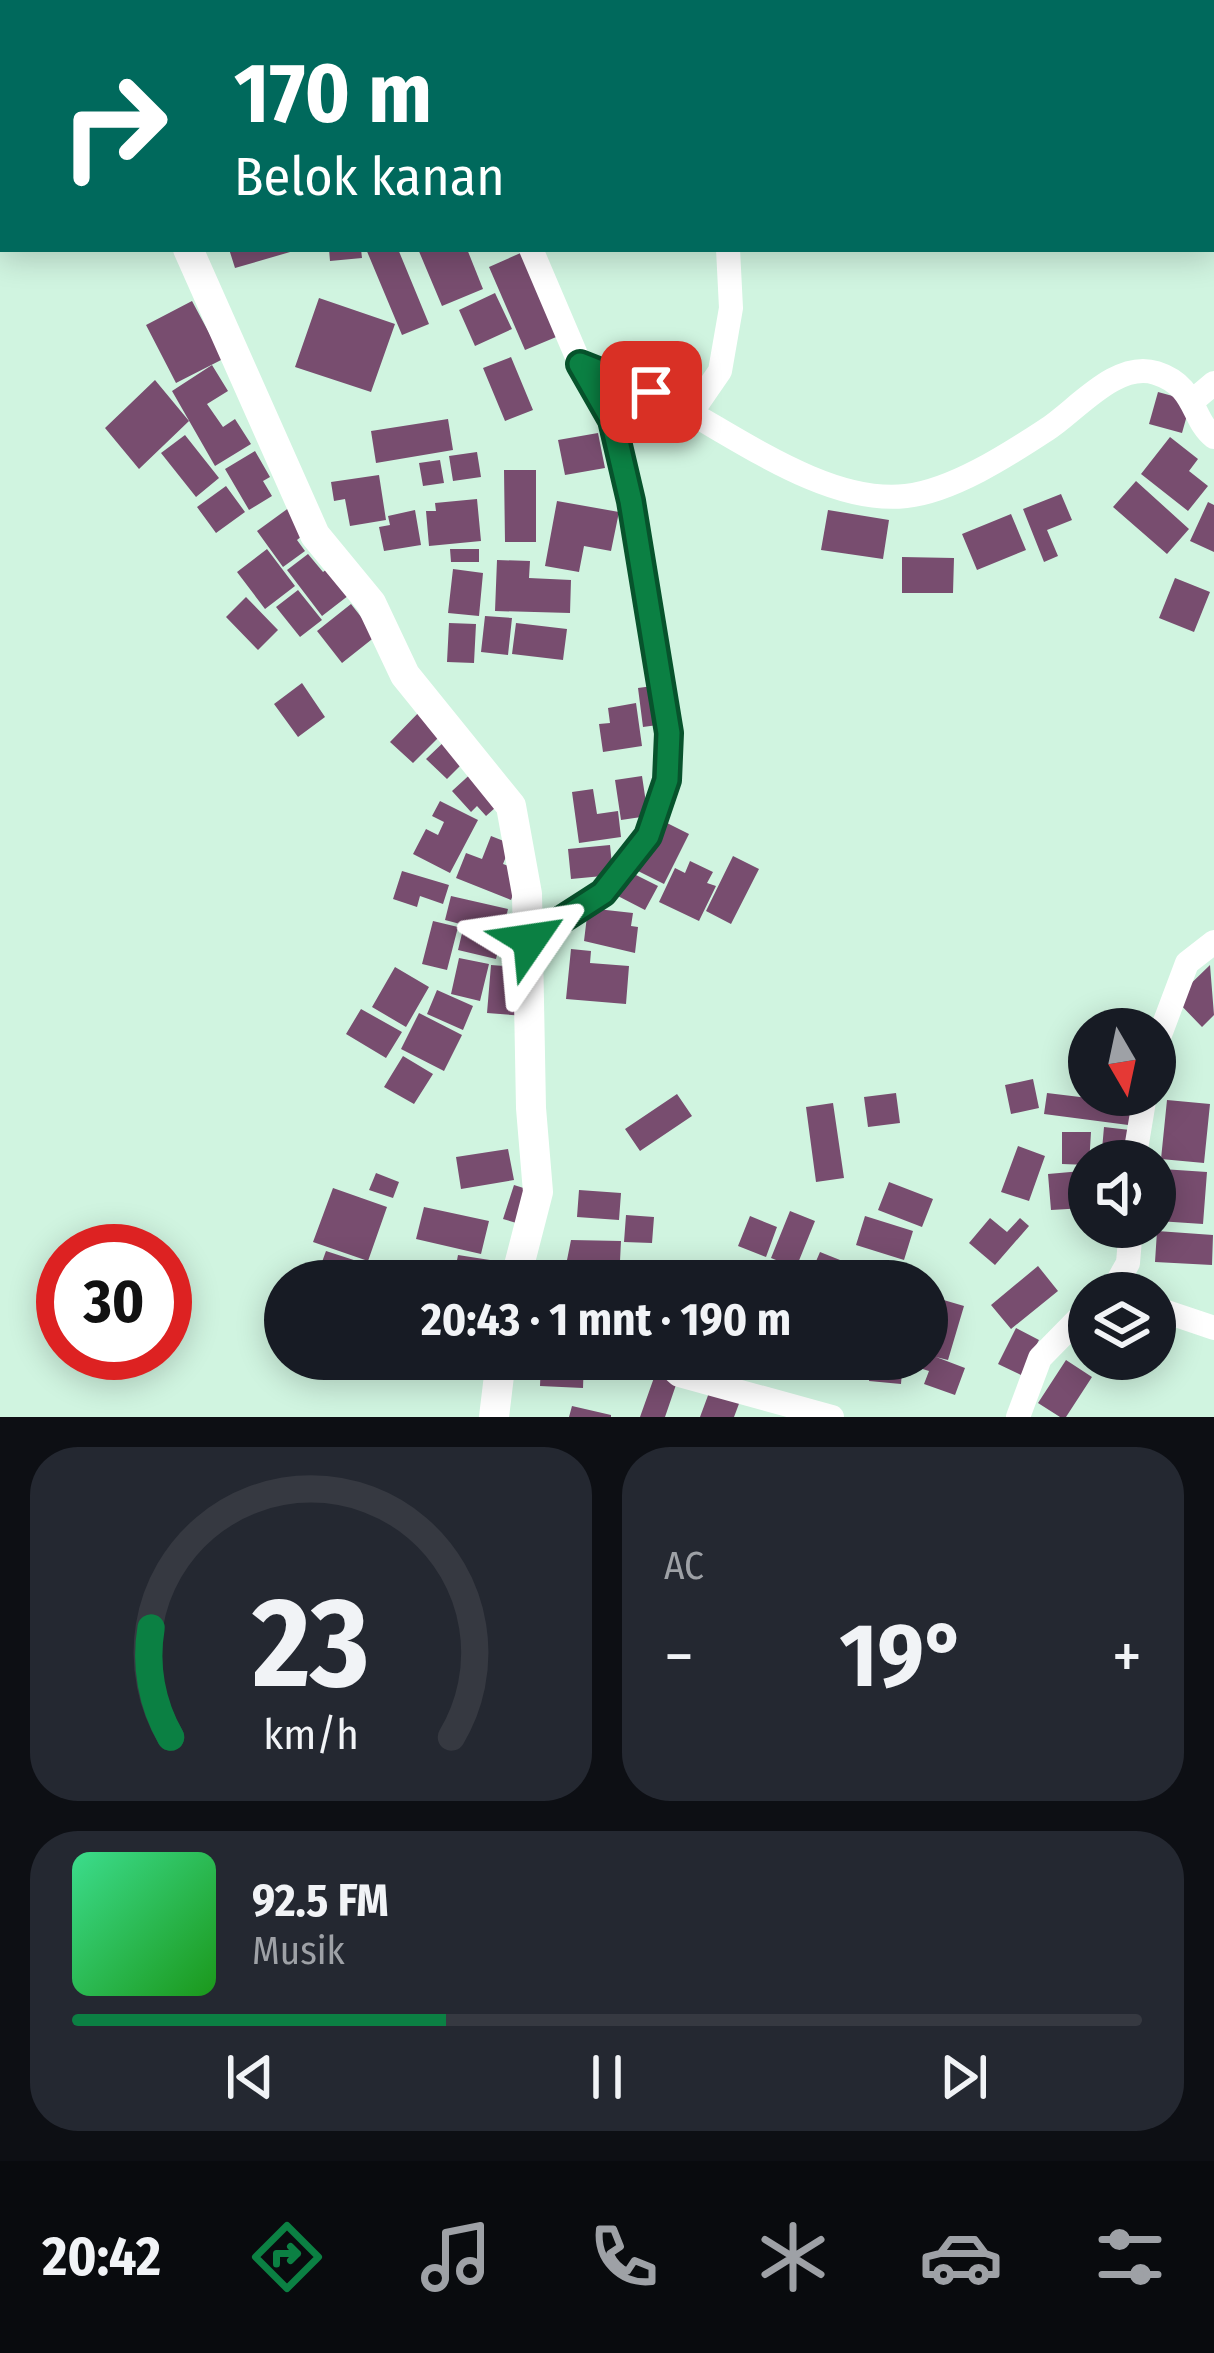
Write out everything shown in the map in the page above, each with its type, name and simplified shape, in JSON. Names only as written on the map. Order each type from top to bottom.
[{"type":"street","points":[[189,252],[315,535],[370,603],[405,675],[511,806],[525,869],[530,940],[531,1108],[538,1192],[520,1260]]},
{"type":"street","points":[[530,940],[603,893],[648,836],[667,780],[669,733],[631,501],[612,420],[580,364],[532,252]]},
{"type":"street","points":[[689,416],[720,370],[731,308],[728,252]]},
{"type":"street","points":[[580,364],[651,392],[689,416],[852,493],[908,496],[964,476],[1046,430],[1122,376],[1156,373],[1204,391],[1214,437]]},
{"type":"street","points":[[1170,1008],[1187,963],[1214,942]]},
{"type":"street","points":[[1176,1315],[1214,1328]]},
{"type":"street","points":[[1018,1417],[1040,1358],[1068,1329]]},
{"type":"street","points":[[494,1417],[498,1380]]},
{"type":"street","points":[[694,1380],[832,1417]]},
{"type":"building","points":[[230,252],[290,252],[235,268]]},
{"type":"building","points":[[329,252],[361,252],[362,258],[330,261]]},
{"type":"building","points":[[367,252],[399,252],[429,324],[402,335]]},
{"type":"building","points":[[419,252],[468,252],[483,289],[442,306]]},
{"type":"building","points":[[525,252],[561,335],[525,350],[489,267]]},
{"type":"building","points":[[495,293],[512,329],[475,346],[459,310]]},
{"type":"building","points":[[319,298],[395,324],[371,392],[295,367]]},
{"type":"building","points":[[192,301],[223,359],[176,383],[146,325]]},
{"type":"building","points":[[511,357],[533,410],[505,421],[483,368]]},
{"type":"building","points":[[212,365],[228,391],[207,404],[223,427],[235,419],[251,444],[215,466],[172,391]]},
{"type":"building","points":[[155,380],[189,421],[139,469],[105,428]]},
{"type":"building","points":[[1158,392],[1191,401],[1182,433],[1149,424]]},
{"type":"building","points":[[448,419],[453,450],[376,463],[371,431]]},
{"type":"building","points":[[598,433],[605,468],[565,475],[558,440]]},
{"type":"building","points":[[185,435],[219,478],[196,497],[161,453]]},
{"type":"building","points":[[1170,437],[1198,459],[1189,471],[1208,486],[1188,511],[1141,474]]},
{"type":"building","points":[[255,451],[270,477],[263,481],[272,496],[249,510],[225,469]]},
{"type":"building","points":[[477,452],[481,477],[453,481],[449,456]]},
{"type":"building","points":[[440,460],[444,483],[423,486],[419,463]]},
{"type":"building","points":[[504,470],[536,470],[536,542],[505,542]]},
{"type":"building","points":[[379,475],[386,520],[350,526],[345,499],[334,501],[331,482]]},
{"type":"building","points":[[1136,481],[1189,529],[1167,554],[1113,507]]},
{"type":"building","points":[[226,486],[245,512],[216,533],[197,507]]},
{"type":"building","points":[[1061,494],[1072,520],[1047,530],[1058,556],[1044,562],[1023,509]]},
{"type":"building","points":[[477,499],[481,541],[429,546],[426,511],[436,511],[435,503]]},
{"type":"building","points":[[557,501],[619,512],[611,551],[584,546],[579,572],[545,566]]},
{"type":"building","points":[[1208,502],[1214,505],[1214,552],[1190,541]]},
{"type":"building","points":[[290,507],[307,532],[297,540],[305,551],[283,567],[257,531]]},
{"type":"building","points":[[415,510],[421,545],[384,551],[379,527],[390,525],[388,516]]},
{"type":"building","points":[[828,510],[889,520],[883,559],[821,550]]},
{"type":"building","points":[[1011,514],[1026,550],[977,570],[962,534]]},
{"type":"building","points":[[267,549],[295,586],[265,609],[237,572]]},
{"type":"building","points":[[450,549],[479,549],[479,562],[451,562]]},
{"type":"building","points":[[308,554],[323,572],[332,565],[353,592],[322,616],[287,570]]},
{"type":"building","points":[[902,557],[954,558],[953,593],[902,593]]},
{"type":"building","points":[[497,560],[530,561],[529,578],[571,580],[570,613],[495,611]]},
{"type":"building","points":[[453,569],[483,573],[479,616],[448,613]]},
{"type":"building","points":[[1175,578],[1210,592],[1194,632],[1159,618]]},
{"type":"building","points":[[298,590],[322,620],[300,637],[276,607]]},
{"type":"building","points":[[246,597],[278,630],[258,650],[226,617]]},
{"type":"building","points":[[351,604],[376,636],[342,663],[317,631]]},
{"type":"building","points":[[485,616],[512,618],[508,655],[481,652]]},
{"type":"building","points":[[449,623],[476,624],[474,663],[447,662]]},
{"type":"building","points":[[516,623],[567,629],[563,660],[512,654]]},
{"type":"building","points":[[302,683],[325,717],[298,737],[274,704]]},
{"type":"building","points":[[660,685],[665,724],[643,727],[638,688]]},
{"type":"building","points":[[636,703],[642,746],[603,752],[599,724],[610,723],[608,708]]},
{"type":"building","points":[[424,707],[447,729],[413,763],[390,742]]},
{"type":"building","points":[[448,738],[468,758],[447,779],[426,759]]},
{"type":"building","points":[[476,769],[505,799],[486,816],[477,806],[471,812],[452,791]]},
{"type":"building","points":[[642,776],[648,816],[621,820],[615,780]]},
{"type":"building","points":[[593,789],[597,814],[618,811],[621,837],[579,843],[572,792]]},
{"type":"building","points":[[440,801],[478,820],[450,873],[413,854],[426,829],[438,835],[444,822],[432,816]]},
{"type":"building","points":[[661,820],[689,834],[664,884],[636,870]]},
{"type":"building","points":[[491,836],[511,844],[503,864],[522,871],[511,900],[456,878],[466,853],[482,859]]},
{"type":"building","points":[[610,845],[613,875],[571,879],[568,849]]},
{"type":"building","points":[[733,856],[759,869],[731,924],[706,911]]},
{"type":"building","points":[[690,861],[713,872],[707,883],[716,886],[699,921],[659,902],[675,868],[685,873]]},
{"type":"building","points":[[626,870],[658,886],[645,910],[614,894]]},
{"type":"building","points":[[402,871],[449,885],[443,904],[420,896],[417,907],[393,899]]},
{"type":"building","points":[[451,896],[508,909],[496,959],[458,950],[464,925],[445,920]]},
{"type":"building","points":[[588,908],[633,913],[631,926],[638,927],[635,953],[584,941]]},
{"type":"building","points":[[433,921],[458,927],[447,970],[422,964]]},
{"type":"building","points":[[571,949],[591,951],[590,963],[629,966],[626,1004],[566,999]]},
{"type":"building","points":[[459,958],[489,964],[480,1001],[451,994]]},
{"type":"building","points":[[491,965],[528,968],[525,1016],[487,1013]]},
{"type":"building","points":[[1210,965],[1214,1015],[1202,1027],[1175,999]]},
{"type":"building","points":[[395,967],[429,987],[406,1027],[372,1007]]},
{"type":"building","points":[[437,990],[473,1006],[463,1030],[427,1014]]},
{"type":"building","points":[[361,1009],[402,1032],[386,1058],[346,1034]]},
{"type":"building","points":[[419,1013],[462,1035],[444,1071],[401,1049]]},
{"type":"building","points":[[403,1056],[433,1074],[414,1104],[384,1087]]},
{"type":"building","points":[[1033,1079],[1039,1108],[1011,1114],[1005,1085]]},
{"type":"building","points":[[896,1093],[900,1123],[868,1127],[864,1097]]},
{"type":"building","points":[[1047,1093],[1068,1096],[1068,1116],[1137,1116],[1136,1126],[1044,1114]]},
{"type":"building","points":[[677,1094],[692,1116],[640,1151],[625,1129]]},
{"type":"building","points":[[1176,1101],[1210,1104],[1204,1163],[1176,1160],[1176,1140],[1163,1140],[1165,1116],[1176,1116]]},
{"type":"building","points":[[833,1103],[844,1178],[816,1182],[806,1107]]},
{"type":"building","points":[[1104,1127],[1130,1130],[1129,1140],[1103,1140]]},
{"type":"building","points":[[1062,1132],[1091,1132],[1091,1140],[1068,1140],[1068,1164],[1062,1164]]},
{"type":"building","points":[[1018,1146],[1045,1156],[1029,1201],[1001,1192]]},
{"type":"building","points":[[508,1149],[514,1180],[461,1189],[456,1157]]},
{"type":"building","points":[[1176,1170],[1207,1172],[1203,1224],[1176,1222]]},
{"type":"building","points":[[1068,1172],[1068,1209],[1051,1210],[1048,1174]]},
{"type":"building","points":[[376,1173],[399,1182],[393,1198],[369,1190]]},
{"type":"building","points":[[889,1182],[933,1199],[922,1227],[878,1210]]},
{"type":"building","points":[[514,1185],[533,1191],[523,1225],[503,1219]]},
{"type":"building","points":[[333,1188],[387,1207],[368,1260],[313,1242]]},
{"type":"building","points":[[579,1190],[621,1193],[619,1220],[577,1217]]},
{"type":"building","points":[[424,1207],[489,1221],[481,1254],[416,1239]]},
{"type":"building","points":[[790,1211],[815,1221],[799,1260],[771,1258]]},
{"type":"building","points":[[626,1215],[654,1217],[652,1243],[624,1242]]},
{"type":"building","points":[[750,1216],[777,1227],[766,1257],[738,1246]]},
{"type":"building","points":[[865,1216],[913,1231],[904,1260],[856,1245]]},
{"type":"building","points":[[990,1218],[1007,1232],[1020,1218],[1029,1226],[995,1265],[969,1243]]},
{"type":"building","points":[[1176,1232],[1213,1235],[1212,1265],[1155,1262],[1156,1248],[1176,1248]]},
{"type":"building","points":[[571,1240],[621,1241],[620,1260],[567,1260]]},
{"type":"building","points":[[326,1251],[354,1260],[323,1260]]},
{"type":"building","points":[[820,1252],[840,1260],[817,1260]]},
{"type":"building","points":[[1038,1266],[1058,1291],[1011,1329],[991,1305]]},
{"type":"building","points":[[948,1301],[964,1306],[948,1360]]},
{"type":"building","points":[[1016,1328],[1039,1340],[1021,1375],[998,1364]]},
{"type":"building","points":[[1066,1360],[1068,1380],[1090,1380],[1066,1417],[1038,1403]]},
{"type":"building","points":[[948,1362],[965,1368],[955,1395],[924,1384],[926,1380],[948,1380]]},
{"type":"building","points":[[540,1380],[583,1380],[583,1388],[540,1386]]},
{"type":"building","points":[[653,1380],[678,1380],[665,1417],[640,1417]]},
{"type":"building","points":[[710,1390],[740,1401],[734,1417],[700,1417]]},
{"type":"building","points":[[572,1406],[611,1415],[611,1417],[569,1417]]},
{"type":"route","points":[[530,940],[603,893],[648,836],[667,780],[669,733],[631,501],[612,420],[580,364],[651,392]]}]
